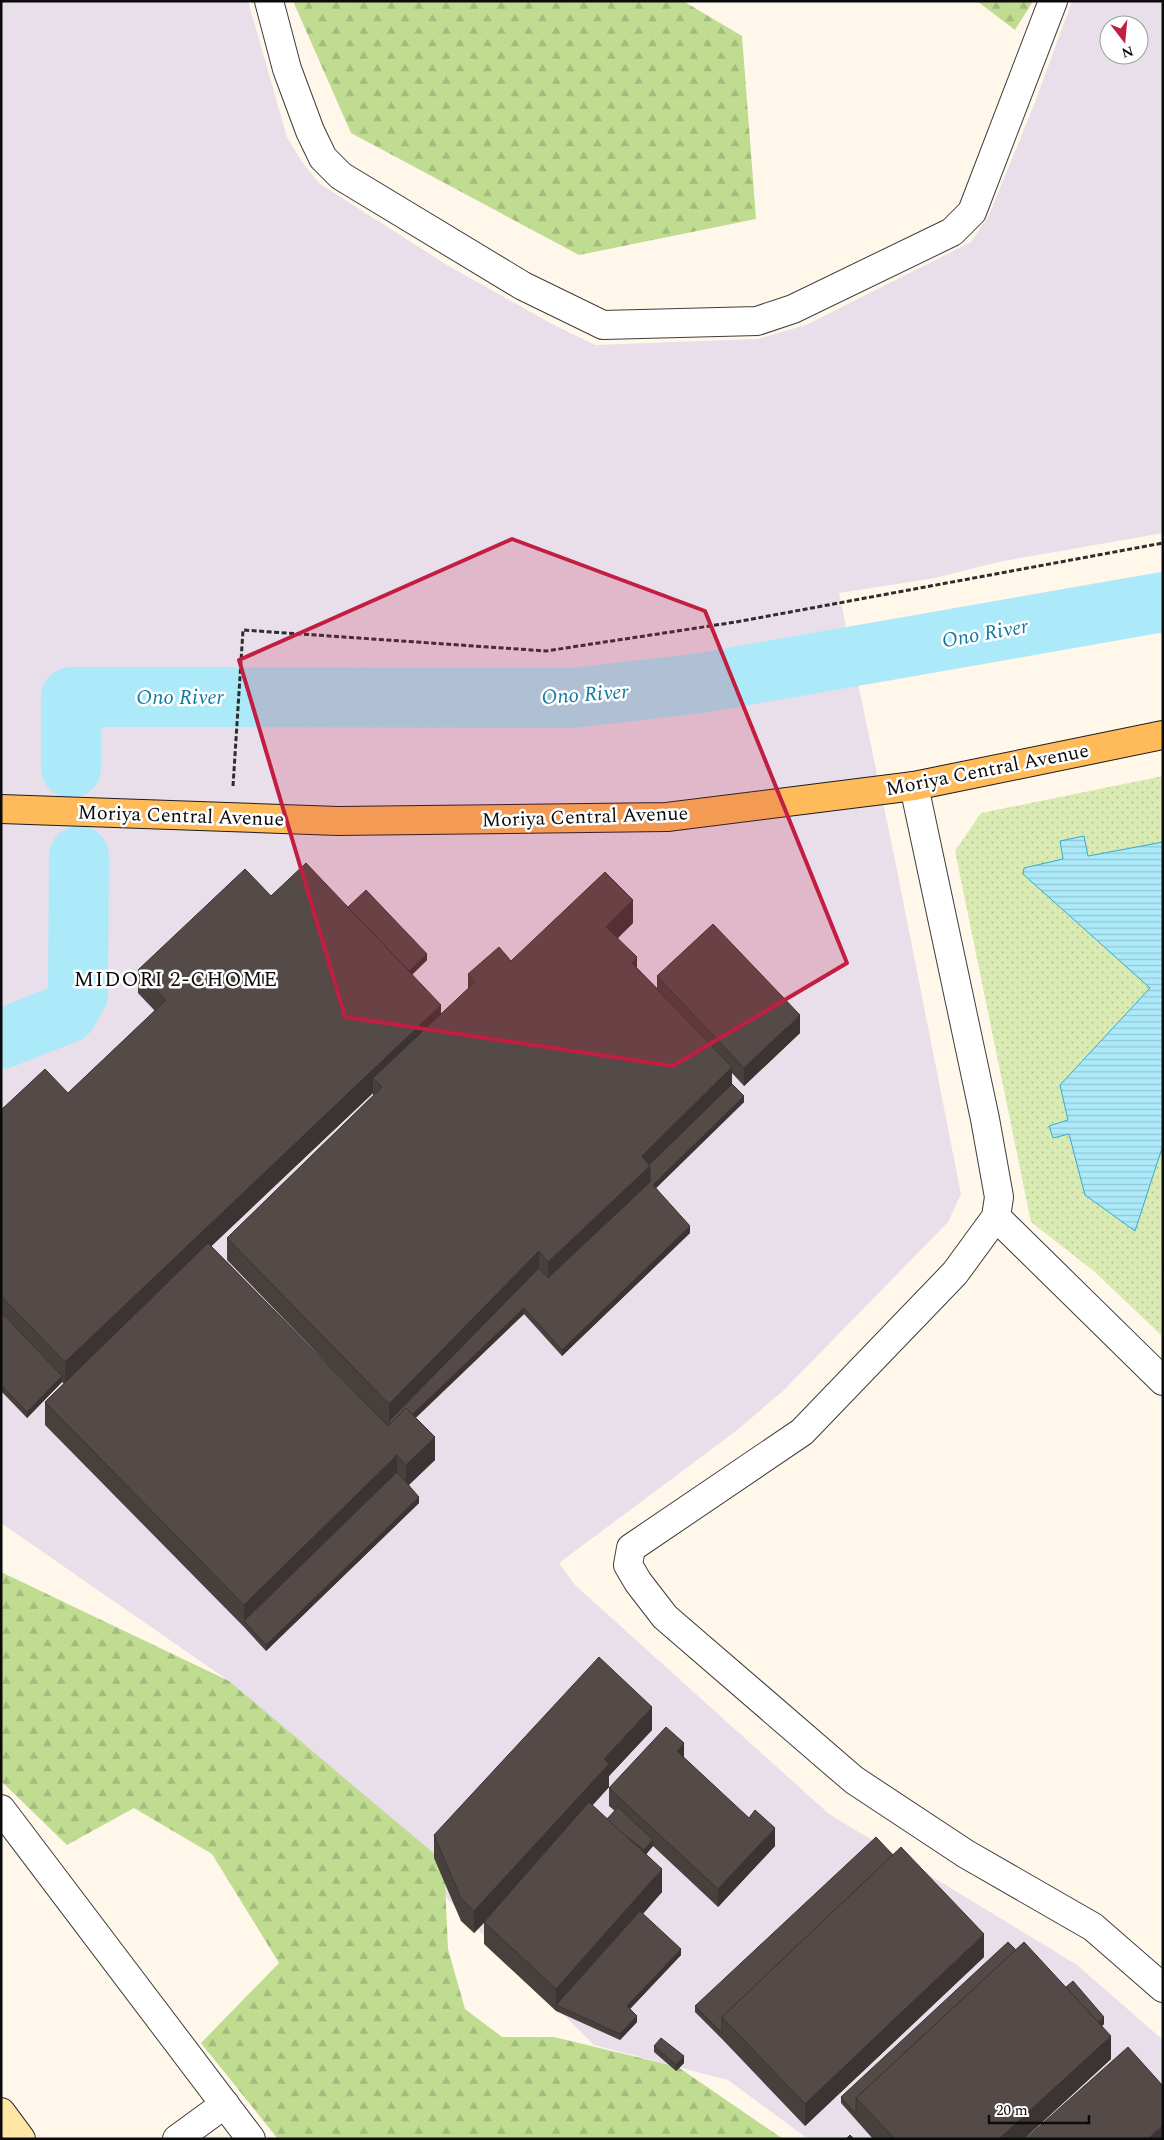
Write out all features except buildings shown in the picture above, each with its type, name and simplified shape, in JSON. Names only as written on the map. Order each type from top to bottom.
[{"type":"main road","name":"Moriya Central Avenue","points":[[1,809],[338,821],[667,817],[914,786],[1163,735]]},
{"type":"street","points":[[270,1],[287,68],[310,131],[323,158],[341,176],[523,286],[603,325],[757,321],[793,309],[952,232],[972,212],[1053,1]]},
{"type":"street","points":[[914,786],[987,1129],[999,1197],[996,1217],[955,1273],[802,1432],[631,1548],[628,1565],[638,1582],[665,1617],[854,1780],[966,1854],[1093,1927],[1163,1988]]},
{"type":"street","points":[[996,1217],[1163,1381]]},
{"type":"street","points":[[1,1809],[251,2139]]},
{"type":"street","points":[[177,2139],[225,2104]]},
{"type":"street","points":[[1,2112],[21,2139]]},
{"type":"path","points":[[236,750],[243,630],[546,651],[736,622],[1163,543]]},
{"type":"highlighted area","points":[[512,539],[705,611],[847,963],[673,1066],[345,1017],[239,660]]},
{"type":"shaded area","points":[[1,1],[248,1],[287,137],[302,162],[320,184],[447,265],[550,323],[595,345],[758,339],[806,325],[971,242],[989,215],[1034,105],[1072,1],[1163,1],[1163,533],[998,562],[935,578],[839,593],[894,855],[961,1194],[948,1222],[783,1391],[736,1431],[559,1563],[575,1585],[829,1814],[1077,1965],[1163,2040],[1163,2139],[808,2139],[728,2080],[594,2045],[229,1681],[1,1523]]},
{"type":"green space","points":[[293,1],[683,1],[742,36],[756,219],[579,255],[351,133]]},
{"type":"green space","points":[[977,1],[1033,1],[1015,30]]},
{"type":"green space","points":[[1163,776],[1163,842],[1088,856],[1084,836],[1060,841],[1063,859],[1025,868],[1023,874],[1150,988],[1060,1085],[1068,1120],[1049,1126],[1069,1134],[1085,1195],[1135,1230],[1163,1145],[1161,1335],[1095,1272],[1031,1222],[955,851],[981,813]]},
{"type":"green space","points":[[1,1572],[229,1681],[444,1862],[448,1949],[465,2009],[502,2037],[554,2037],[678,2067],[783,2139],[278,2139],[201,2043],[279,1963],[212,1854],[134,1808],[67,1845],[1,1781]]},
{"type":"water","points":[[1084,836],[1088,856],[1163,842],[1163,1145],[1135,1231],[1085,1195],[1069,1134],[1053,1138],[1049,1126],[1068,1120],[1060,1085],[1150,988],[1023,874],[1024,868],[1063,859],[1060,841]]},
{"type":"waterway","name":"Ono River","points":[[71,768],[71,697],[573,698],[701,683],[1163,602]]},
{"type":"waterway","name":"Ono River","points":[[1,1039],[67,1013],[78,994],[79,856]]},
{"type":"district","name":"MIDORI 2-CHOME","points":[[176,979]]}]
